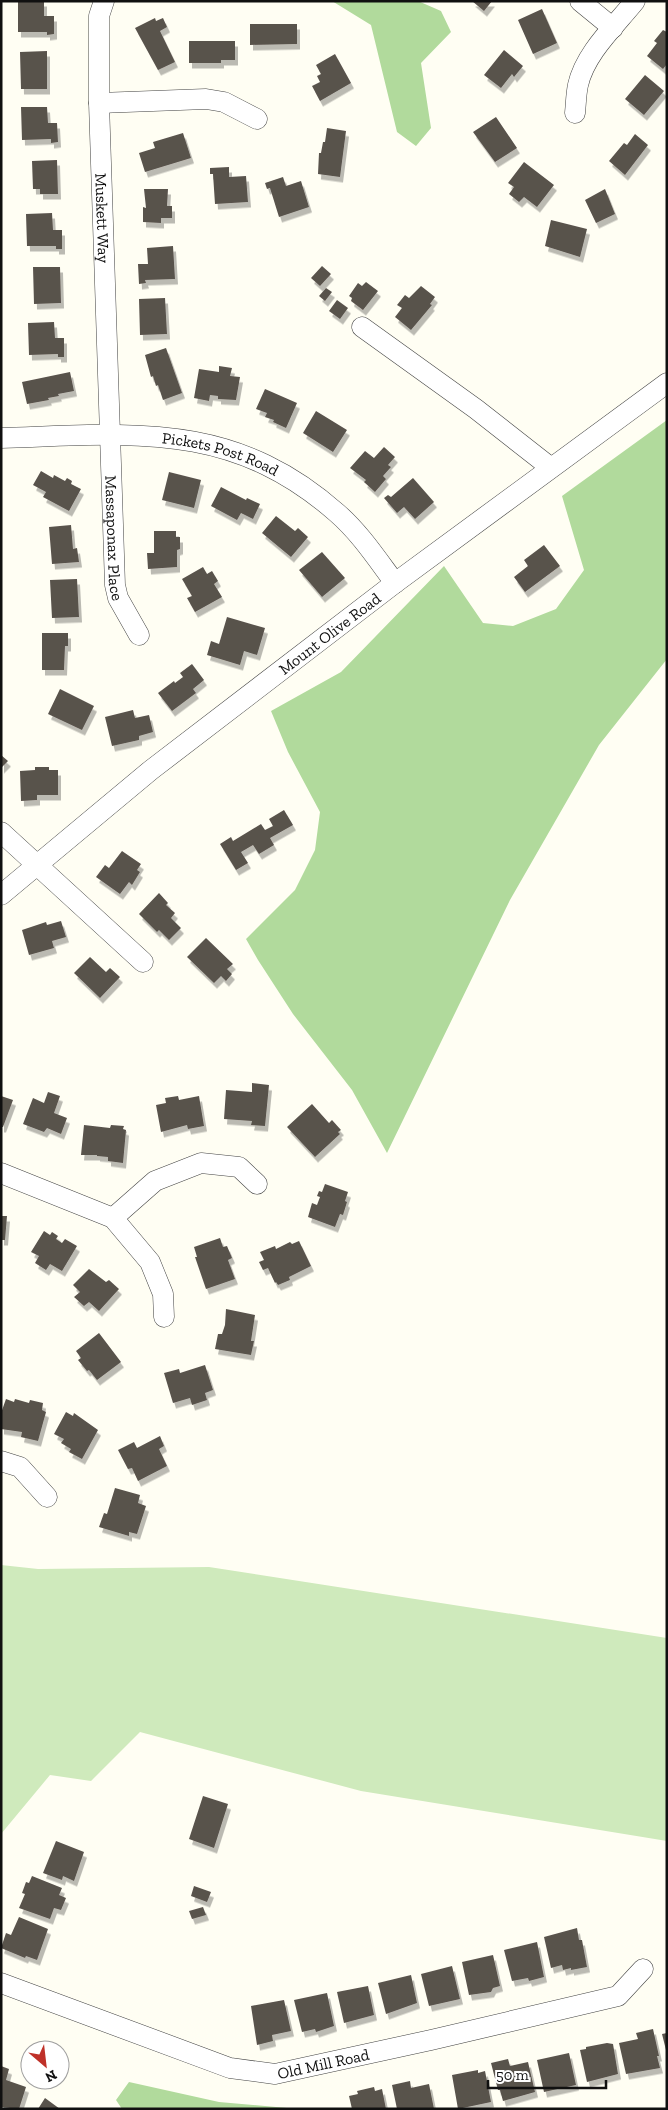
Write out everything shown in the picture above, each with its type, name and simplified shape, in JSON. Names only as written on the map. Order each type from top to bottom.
[{"type":"street","name":"Muskett Way","points":[[104,1],[99,16],[100,103],[111,434]]},
{"type":"street","points":[[580,1],[613,28]]},
{"type":"street","points":[[575,113],[578,85],[584,70],[597,47],[635,1]]},
{"type":"street","points":[[100,103],[206,99],[224,102],[257,119]]},
{"type":"street","points":[[362,327],[476,409],[550,467]]},
{"type":"street","name":"Mount Olive Road","points":[[1,895],[151,770],[395,582],[667,383]]},
{"type":"street","name":"Pickets Post Road","points":[[1,438],[111,434],[170,436],[195,440],[232,450],[273,468],[309,490],[338,514],[395,582]]},
{"type":"street","name":"Massaponax Place","points":[[111,434],[115,585],[118,598],[138,635]]},
{"type":"street","points":[[1,832],[143,962]]},
{"type":"street","points":[[113,1218],[155,1181],[201,1163],[239,1167],[257,1184]]},
{"type":"street","points":[[1,1172],[113,1218],[150,1262],[162,1294],[164,1317]]},
{"type":"street","points":[[1,1461],[20,1467],[47,1497]]},
{"type":"street","name":"Old Mill Road","points":[[1,1983],[230,2068],[275,2074],[618,1996],[643,1969]]},
{"type":"green space","points":[[332,1],[418,1],[441,11],[451,32],[421,63],[431,128],[416,146],[397,132],[371,25]]},
{"type":"green space","points":[[667,420],[667,659],[599,745],[510,900],[387,1153],[352,1090],[293,1014],[246,939],[295,890],[315,850],[320,812],[288,752],[271,711],[341,672],[444,566],[483,623],[513,626],[556,609],[584,570],[562,496]]},
{"type":"green space","points":[[1,1565],[38,1569],[209,1567],[667,1638],[667,1841],[361,1791],[140,1732],[91,1781],[50,1775],[1,1834]]},
{"type":"green space","points":[[129,2082],[219,2102],[298,2109],[122,2109],[116,2100]]},
{"type":"building","points":[[18,1],[44,1],[44,16],[54,16],[54,34],[47,35],[47,32],[18,32]]},
{"type":"building","points":[[472,1],[492,1],[484,11]]},
{"type":"building","points":[[542,9],[557,43],[533,54],[518,20]]},
{"type":"building","points":[[155,18],[156,21],[163,18],[167,27],[160,31],[175,62],[158,70],[135,28]]},
{"type":"building","points":[[250,24],[297,24],[297,44],[250,45]]},
{"type":"building","points":[[663,30],[667,32],[667,64],[663,69],[647,56],[657,43],[654,41]]},
{"type":"building","points":[[189,41],[235,41],[235,60],[221,60],[221,63],[189,63]]},
{"type":"building","points":[[504,50],[523,66],[514,77],[512,74],[501,88],[484,75]]},
{"type":"building","points":[[47,51],[47,89],[21,89],[20,52]]},
{"type":"building","points":[[335,54],[351,83],[320,101],[312,86],[320,82],[317,76],[321,74],[316,65]]},
{"type":"building","points":[[645,75],[664,91],[644,115],[625,99]]},
{"type":"building","points":[[21,107],[47,107],[48,123],[57,123],[58,142],[51,143],[51,139],[22,140]]},
{"type":"building","points":[[496,117],[517,148],[495,162],[473,132]]},
{"type":"building","points":[[327,128],[346,131],[340,177],[318,174],[319,153],[321,153],[323,142],[325,142]]},
{"type":"building","points":[[183,133],[191,158],[145,172],[139,153],[155,148],[153,142]]},
{"type":"building","points":[[635,134],[648,145],[625,175],[609,161],[624,143],[627,145]]},
{"type":"building","points":[[57,160],[58,194],[40,194],[40,189],[33,189],[32,161]]},
{"type":"building","points":[[524,162],[554,185],[537,207],[524,197],[519,202],[509,194],[514,187],[508,183]]},
{"type":"building","points":[[229,167],[229,177],[246,176],[248,202],[215,204],[213,174],[210,174],[210,168]]},
{"type":"building","points":[[283,177],[286,186],[301,181],[309,207],[279,217],[270,188],[267,189],[265,183]]},
{"type":"building","points":[[144,189],[168,189],[167,206],[172,206],[172,218],[161,218],[161,223],[143,222],[143,207],[146,208]]},
{"type":"building","points":[[605,189],[615,214],[596,223],[585,200]]},
{"type":"building","points":[[52,213],[53,230],[62,230],[62,249],[56,249],[56,246],[27,246],[26,214]]},
{"type":"building","points":[[551,220],[587,229],[580,257],[545,246]]},
{"type":"building","points":[[173,246],[175,279],[145,280],[146,283],[139,284],[138,264],[148,264],[147,248]]},
{"type":"building","points":[[322,266],[331,274],[320,286],[311,278]]},
{"type":"building","points":[[33,267],[60,267],[61,303],[34,304]]},
{"type":"building","points":[[366,282],[378,291],[363,310],[351,301],[352,298],[349,296],[358,283],[362,286]]},
{"type":"building","points":[[421,286],[435,297],[430,304],[432,305],[411,330],[395,317],[402,308],[397,305],[405,295],[409,298]]},
{"type":"building","points":[[326,288],[332,292],[325,301],[319,296]]},
{"type":"building","points":[[165,298],[167,334],[140,335],[139,299]]},
{"type":"building","points":[[337,300],[348,308],[340,319],[329,311]]},
{"type":"building","points":[[54,322],[55,338],[64,338],[64,357],[58,357],[58,354],[29,355],[28,323]]},
{"type":"building","points":[[166,348],[182,393],[163,400],[158,385],[156,386],[153,376],[151,377],[145,355]]},
{"type":"building","points":[[219,366],[232,368],[230,376],[240,377],[236,400],[218,399],[218,396],[210,395],[209,401],[194,398],[199,369],[219,372]]},
{"type":"building","points":[[70,372],[74,391],[58,394],[59,396],[48,398],[49,400],[27,404],[22,382]]},
{"type":"building","points":[[265,389],[297,403],[286,428],[273,422],[274,420],[265,417],[267,413],[256,409]]},
{"type":"building","points":[[316,411],[347,430],[333,452],[303,433]]},
{"type":"building","points":[[384,447],[395,457],[388,465],[391,467],[383,476],[386,479],[375,492],[364,482],[366,480],[350,468],[365,451],[374,458]]},
{"type":"building","points":[[41,471],[53,478],[54,475],[65,481],[67,478],[72,481],[71,484],[81,489],[69,511],[43,497],[46,492],[33,485]]},
{"type":"building","points":[[169,472],[201,480],[194,508],[162,500]]},
{"type":"building","points":[[413,478],[434,502],[415,519],[404,507],[397,513],[384,498],[388,495],[391,497]]},
{"type":"building","points":[[221,487],[246,500],[247,498],[260,504],[253,519],[241,513],[237,520],[211,506]]},
{"type":"building","points":[[276,516],[295,531],[298,528],[308,537],[291,557],[262,533]]},
{"type":"building","points":[[71,525],[73,549],[77,548],[79,562],[52,564],[49,527]]},
{"type":"building","points":[[154,531],[176,531],[176,537],[180,537],[180,549],[177,550],[177,567],[148,569],[147,553],[154,553]]},
{"type":"building","points":[[544,545],[560,566],[525,592],[514,577],[528,566],[524,560]]},
{"type":"building","points":[[322,552],[345,578],[322,597],[299,570]]},
{"type":"building","points":[[203,567],[207,574],[212,571],[218,581],[214,584],[222,597],[195,612],[187,598],[192,596],[182,579]]},
{"type":"building","points":[[77,579],[79,617],[52,618],[50,580]]},
{"type":"building","points":[[227,617],[265,628],[257,655],[244,651],[240,665],[207,655],[211,641],[219,644]]},
{"type":"building","points":[[42,633],[68,633],[68,646],[65,646],[64,670],[42,670]]},
{"type":"building","points":[[192,664],[204,680],[193,689],[196,693],[172,711],[158,693],[183,677],[180,673]]},
{"type":"building","points":[[60,689],[94,706],[82,730],[48,714]]},
{"type":"building","points":[[133,710],[135,718],[149,715],[153,732],[139,736],[139,740],[112,746],[105,717]]},
{"type":"building","points":[[1,755],[8,761],[1,768]]},
{"type":"building","points":[[35,767],[49,767],[49,770],[58,770],[58,795],[37,795],[37,800],[21,801],[20,771],[35,770]]},
{"type":"building","points":[[284,810],[293,825],[270,838],[274,845],[259,854],[253,845],[241,852],[248,863],[236,870],[220,844],[231,837],[233,841],[261,824],[265,830],[273,826],[269,819]]},
{"type":"building","points":[[122,851],[141,864],[137,870],[140,872],[132,885],[129,882],[120,894],[96,877],[105,865],[109,868]]},
{"type":"building","points":[[159,893],[168,903],[166,905],[175,913],[171,918],[181,928],[169,940],[159,930],[157,932],[139,914]]},
{"type":"building","points":[[61,921],[66,937],[52,941],[54,948],[29,955],[22,930],[46,922],[47,925]]},
{"type":"building","points":[[206,938],[233,964],[227,969],[232,974],[226,981],[221,976],[214,983],[187,957]]},
{"type":"building","points":[[90,957],[106,972],[110,968],[120,977],[100,998],[74,973]]},
{"type":"building","points":[[252,1083],[269,1085],[265,1126],[251,1125],[252,1121],[224,1119],[226,1090],[252,1092]]},
{"type":"building","points":[[48,1092],[60,1096],[54,1113],[67,1118],[61,1134],[47,1128],[44,1132],[23,1124],[33,1098],[44,1103]]},
{"type":"building","points":[[1,1096],[13,1100],[3,1127],[1,1127]]},
{"type":"building","points":[[178,1096],[179,1100],[199,1096],[204,1126],[188,1129],[187,1125],[161,1132],[156,1105],[166,1103],[165,1098]]},
{"type":"building","points":[[312,1104],[329,1123],[332,1120],[341,1130],[338,1132],[340,1134],[315,1157],[287,1127]]},
{"type":"building","points":[[84,1125],[110,1128],[111,1125],[124,1126],[123,1129],[126,1130],[123,1163],[108,1161],[108,1157],[81,1155]]},
{"type":"building","points":[[325,1184],[348,1192],[343,1215],[340,1214],[335,1227],[308,1217],[312,1203],[317,1205],[320,1197],[317,1196],[319,1191],[322,1192]]},
{"type":"building","points":[[1,1216],[7,1216],[5,1240],[1,1240]]},
{"type":"building","points":[[44,1231],[50,1235],[52,1232],[58,1236],[56,1239],[62,1243],[65,1239],[77,1246],[62,1271],[50,1264],[46,1270],[35,1263],[39,1256],[31,1252]]},
{"type":"building","points":[[220,1238],[223,1247],[227,1246],[232,1258],[228,1260],[235,1279],[206,1289],[195,1257],[197,1257],[194,1247]]},
{"type":"building","points":[[299,1241],[311,1266],[289,1277],[290,1280],[278,1285],[275,1283],[268,1268],[263,1270],[259,1262],[264,1260],[260,1252],[275,1246],[276,1249],[290,1242],[292,1244]]},
{"type":"building","points":[[89,1269],[106,1282],[109,1280],[119,1289],[99,1311],[89,1302],[84,1306],[74,1297],[80,1292],[73,1285]]},
{"type":"building","points":[[226,1309],[255,1315],[251,1341],[254,1341],[251,1355],[215,1349],[218,1334],[222,1334],[225,1325]]},
{"type":"building","points":[[99,1333],[121,1362],[97,1380],[78,1360],[81,1358],[76,1351]]},
{"type":"building","points":[[205,1365],[213,1390],[205,1393],[207,1400],[192,1405],[190,1398],[173,1403],[164,1373],[179,1369],[180,1373]]},
{"type":"building","points":[[6,1399],[14,1402],[15,1399],[29,1403],[30,1400],[43,1403],[42,1410],[46,1412],[38,1441],[21,1437],[22,1432],[1,1429],[1,1413]]},
{"type":"building","points":[[66,1412],[73,1416],[74,1413],[98,1430],[82,1459],[69,1452],[71,1449],[61,1443],[64,1439],[54,1434]]},
{"type":"building","points":[[160,1436],[164,1446],[159,1449],[167,1466],[138,1481],[132,1468],[128,1469],[118,1450],[134,1442],[137,1448]]},
{"type":"building","points":[[115,1488],[140,1495],[138,1503],[146,1506],[137,1534],[129,1532],[129,1536],[99,1527],[104,1513],[107,1514]]},
{"type":"building","points":[[203,1796],[228,1804],[214,1848],[189,1839]]},
{"type":"building","points":[[56,1841],[84,1852],[74,1881],[63,1876],[62,1880],[43,1873]]},
{"type":"building","points":[[32,1876],[62,1888],[59,1895],[66,1898],[61,1910],[54,1908],[50,1919],[19,1908],[25,1894],[22,1893],[26,1882],[29,1883]]},
{"type":"building","points":[[194,1886],[211,1892],[207,1902],[191,1896]]},
{"type":"building","points":[[203,1907],[206,1915],[192,1919],[189,1911]]},
{"type":"building","points":[[19,1917],[48,1929],[37,1960],[26,1956],[25,1958],[1,1948],[6,1933],[11,1935]]},
{"type":"building","points":[[577,1928],[579,1940],[582,1940],[587,1967],[563,1970],[562,1965],[551,1968],[544,1937]]},
{"type":"building","points":[[537,1942],[544,1977],[529,1981],[528,1978],[512,1981],[504,1950]]},
{"type":"building","points":[[493,1955],[500,1986],[493,1988],[491,1992],[469,1995],[462,1962]]},
{"type":"building","points":[[452,1966],[460,1999],[429,2006],[421,1974]]},
{"type":"building","points":[[411,1975],[417,2003],[386,2014],[378,1983]]},
{"type":"building","points":[[368,1986],[374,2015],[344,2023],[337,1992]]},
{"type":"building","points":[[327,1993],[334,2026],[316,2032],[315,2029],[302,2032],[294,2000]]},
{"type":"building","points":[[284,2000],[291,2031],[272,2035],[273,2041],[257,2045],[251,2006]]},
{"type":"building","points":[[653,2029],[660,2068],[626,2074],[619,2043],[638,2039],[636,2033]]},
{"type":"building","points":[[667,2033],[667,2050],[666,2050],[662,2034]]},
{"type":"building","points":[[607,2043],[613,2044],[618,2074],[587,2082],[580,2050]]},
{"type":"building","points":[[569,2053],[576,2085],[544,2092],[537,2060]]},
{"type":"building","points":[[508,2059],[510,2066],[528,2062],[535,2092],[503,2101],[491,2063]]},
{"type":"building","points":[[1,2066],[9,2069],[6,2080],[20,2085],[20,2090],[25,2090],[19,2109],[1,2107]]},
{"type":"building","points":[[478,2070],[478,2073],[485,2071],[491,2102],[458,2109],[452,2075]]},
{"type":"building","points":[[410,2081],[411,2088],[429,2084],[434,2109],[397,2109],[392,2085]]},
{"type":"building","points":[[374,2087],[375,2091],[382,2089],[386,2109],[352,2109],[349,2096],[358,2094],[357,2091]]},
{"type":"building","points":[[45,2098],[60,2109],[38,2109]]}]
